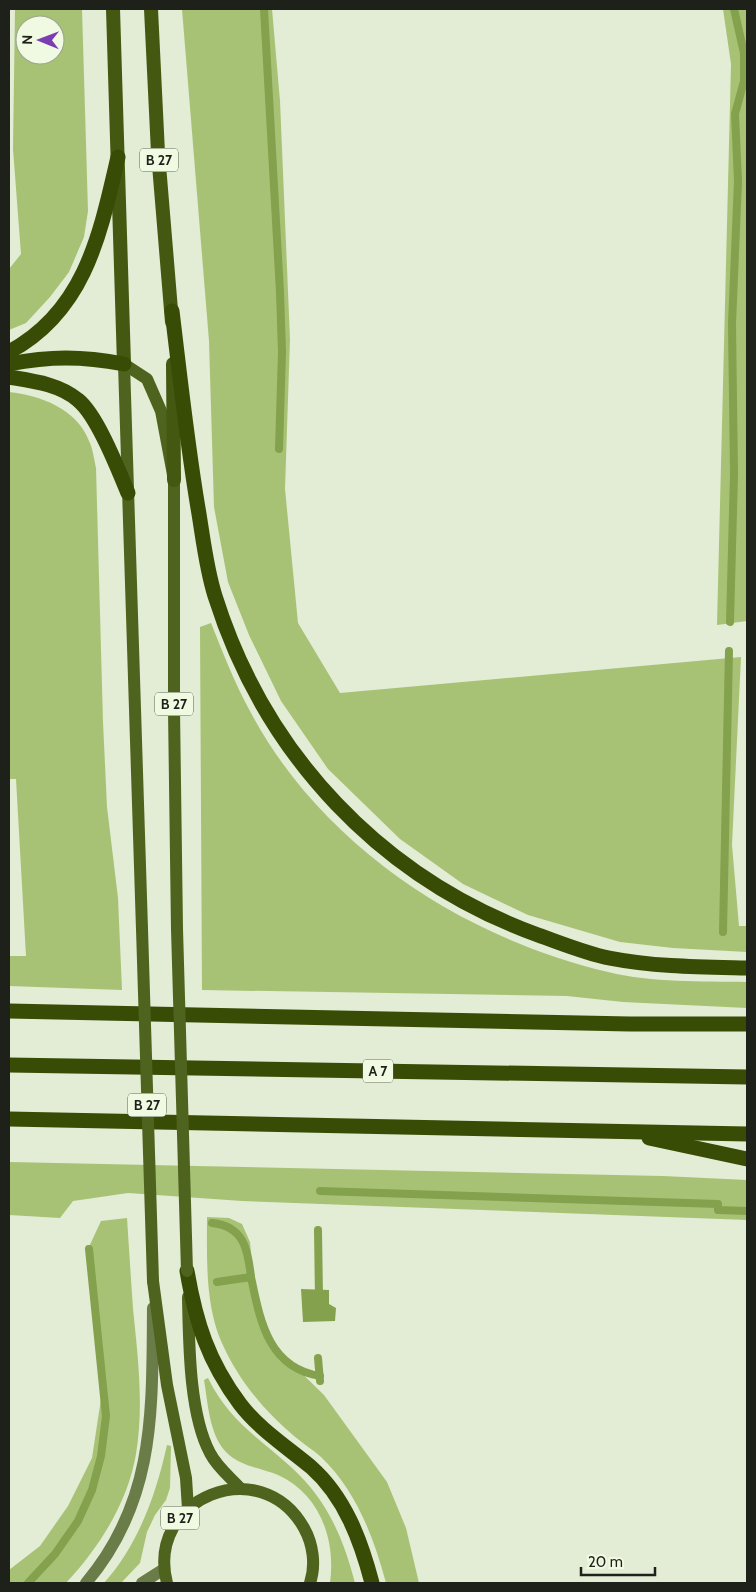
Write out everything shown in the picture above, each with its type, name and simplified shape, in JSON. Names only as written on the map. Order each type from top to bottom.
[{"type":"highway","name":"B 27","points":[[114,9],[124,364]]},
{"type":"highway","name":"B 27","points":[[151,9],[158,153],[172,311],[174,480]]},
{"type":"highway","points":[[9,352],[26,343],[59,313],[81,279],[100,236],[118,157]]},
{"type":"highway","points":[[172,311],[191,464],[214,594],[249,679],[281,736],[317,782],[350,819],[426,880],[476,910],[508,924],[606,957],[679,966],[747,968]]},
{"type":"highway","points":[[9,364],[30,360],[86,357],[124,364]]},
{"type":"highway","points":[[9,377],[57,388],[80,401],[101,432],[128,492]]},
{"type":"highway","points":[[9,1011],[630,1024],[747,1024]]},
{"type":"highway","name":"A 7","points":[[9,1065],[747,1077]]},
{"type":"highway","points":[[9,1119],[747,1134]]},
{"type":"highway","points":[[613,1130],[747,1159]]},
{"type":"highway","points":[[187,1272],[204,1344],[220,1373],[240,1405],[263,1428],[313,1469],[338,1498],[362,1545],[372,1583]]},
{"type":"main road","points":[[124,364],[147,379],[161,411],[174,480]]},
{"type":"main road","name":"B 27","points":[[124,364],[153,1281],[167,1385],[186,1478],[188,1508]]},
{"type":"main road","name":"B 27","points":[[174,480],[174,710],[177,929],[189,1351],[200,1424],[210,1452],[222,1469],[240,1488]]},
{"type":"main road","points":[[86,1583],[101,1565],[126,1524],[139,1488],[149,1437],[152,1399],[153,1281]]},
{"type":"main road","name":"B 27","points":[[167,1583],[164,1569],[165,1552],[169,1536],[177,1521],[188,1508],[212,1493],[240,1488],[254,1490],[281,1501],[301,1522],[312,1548],[313,1563],[310,1583]]},
{"type":"main road","points":[[142,1583],[164,1569]]},
{"type":"shaded area","points":[[15,9],[82,9],[88,211],[84,237],[69,272],[50,297],[26,323],[9,330],[9,269],[21,254],[13,149]]},
{"type":"shaded area","points":[[182,9],[272,9],[280,101],[290,339],[285,489],[298,623],[340,693],[741,657],[732,845],[739,926],[747,926],[747,952],[673,948],[620,942],[528,915],[463,884],[400,839],[328,769],[281,701],[249,635],[228,582],[214,507],[209,341]]},
{"type":"shaded area","points":[[723,9],[747,9],[747,621],[717,625],[731,64]]},
{"type":"shaded area","points":[[9,392],[45,400],[67,412],[83,430],[90,444],[96,468],[107,807],[118,898],[122,990],[9,986],[9,956],[26,956],[16,779],[9,779]]},
{"type":"shaded area","points":[[211,623],[245,702],[281,761],[316,805],[357,844],[402,880],[450,910],[501,936],[554,957],[625,976],[677,981],[747,982],[747,1008],[623,1002],[567,996],[202,990],[200,627]]},
{"type":"shaded area","points":[[9,1162],[663,1176],[747,1180],[747,1220],[242,1201],[128,1193],[73,1201],[60,1218],[9,1215]]},
{"type":"shaded area","points":[[207,1217],[229,1218],[242,1224],[250,1242],[254,1282],[264,1327],[285,1357],[324,1395],[387,1482],[406,1528],[419,1583],[386,1583],[369,1532],[344,1484],[321,1457],[294,1436],[261,1404],[227,1355],[212,1311],[208,1280]]},
{"type":"shaded area","points":[[127,1218],[140,1400],[136,1454],[132,1472],[119,1507],[101,1539],[66,1583],[9,1583],[9,1570],[40,1546],[68,1506],[92,1458],[101,1399],[88,1249],[101,1221]]},
{"type":"shaded area","points":[[301,1289],[329,1290],[329,1304],[336,1308],[335,1321],[303,1322]]},
{"type":"shaded area","points":[[208,1378],[218,1396],[240,1423],[292,1468],[323,1504],[342,1542],[355,1583],[330,1583],[330,1551],[327,1535],[322,1520],[305,1494],[293,1483],[278,1475],[237,1461],[220,1445],[208,1408],[204,1380]]},
{"type":"shaded area","points":[[167,1445],[171,1446],[170,1488],[166,1500],[155,1515],[147,1532],[140,1563],[121,1583],[104,1583],[127,1552],[136,1536],[151,1501]]},
{"type":"waterway","points":[[264,9],[280,292],[282,352],[279,449]]},
{"type":"waterway","points":[[730,622],[734,474],[732,324],[738,181],[735,114],[744,81],[744,53],[734,9]]},
{"type":"waterway","points":[[723,932],[729,651]]},
{"type":"waterway","points":[[320,1191],[718,1204],[718,1210],[747,1211]]},
{"type":"waterway","points":[[212,1223],[223,1225],[238,1234],[246,1249],[251,1277]]},
{"type":"waterway","points":[[318,1230],[319,1298]]},
{"type":"waterway","points":[[28,1583],[55,1554],[78,1521],[92,1490],[101,1456],[106,1416],[89,1249]]},
{"type":"waterway","points":[[217,1282],[251,1277],[258,1309],[269,1340],[289,1363],[302,1371],[320,1376]]},
{"type":"waterway","points":[[318,1358],[320,1381]]}]
